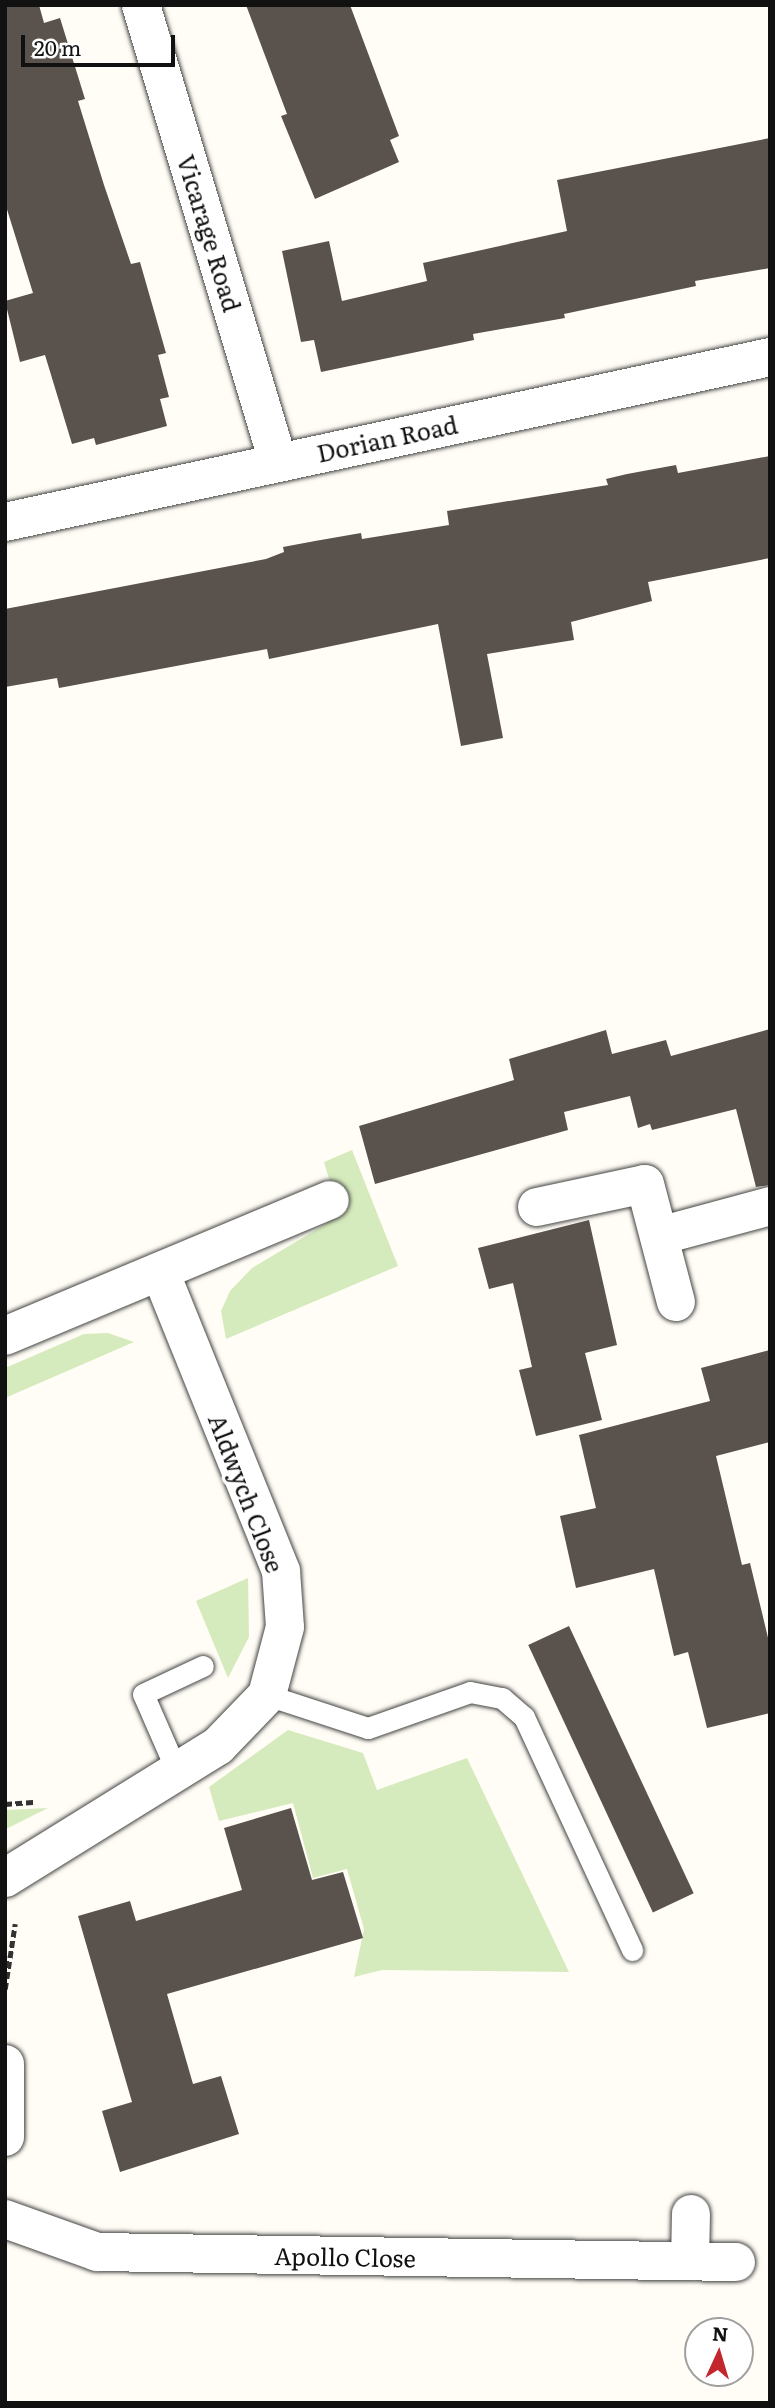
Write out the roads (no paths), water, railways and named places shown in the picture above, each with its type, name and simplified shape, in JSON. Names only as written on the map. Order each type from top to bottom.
[{"type":"street","name":"Vicarage Road","points":[[141,5],[278,461]]},
{"type":"street","name":"Dorian Road","points":[[5,522],[770,356]]},
{"type":"street","points":[[537,1208],[645,1184],[676,1302]]},
{"type":"street","points":[[5,1336],[330,1200]]},
{"type":"street","points":[[659,1236],[770,1206]]},
{"type":"street","name":"Aldwych Close","points":[[14,1872],[178,1774],[218,1746],[267,1695],[285,1628],[281,1571],[160,1272]]},
{"type":"street","points":[[5,2063],[5,2137]]},
{"type":"street","points":[[690,2262],[691,2214]]},
{"type":"street","name":"Apollo Close","points":[[5,2219],[97,2252],[736,2262]]},
{"type":"lane","points":[[178,1774],[143,1694],[203,1666]]},
{"type":"lane","points":[[267,1695],[368,1728],[470,1692],[502,1698],[524,1717],[632,1950]]}]
